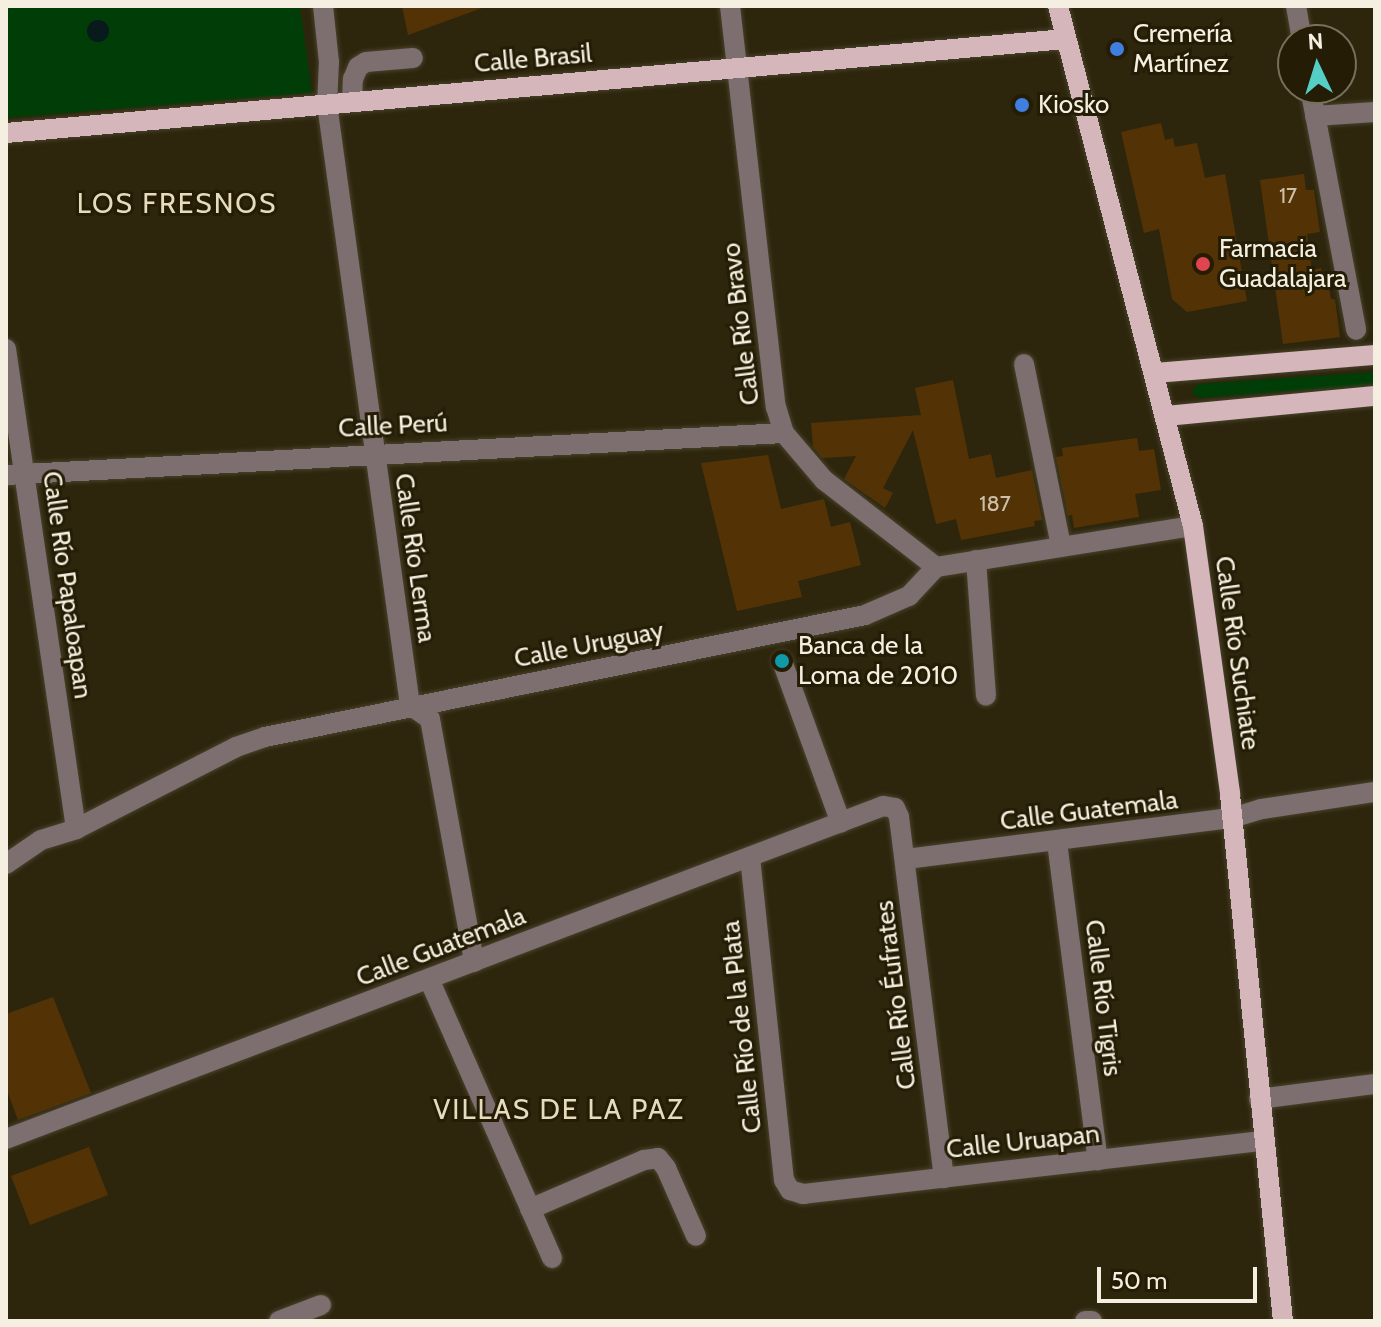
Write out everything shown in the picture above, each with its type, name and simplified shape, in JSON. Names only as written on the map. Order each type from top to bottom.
[{"type":"main road","name":"Calle Río Suchiate","points":[[1058,6],[1193,526],[1232,818],[1283,1321]]},
{"type":"main road","name":"Calle Brasil","points":[[6,133],[1065,39]]},
{"type":"main road","points":[[1155,373],[1375,355]]},
{"type":"main road","points":[[1166,416],[1375,396]]},
{"type":"street","name":"Calle Río Bravo","points":[[730,6],[776,407],[784,433],[824,480],[936,567]]},
{"type":"street","name":"Calle Río Lerma","points":[[324,12],[327,104],[410,705],[430,719],[474,962]]},
{"type":"street","points":[[352,102],[353,79],[358,67],[366,62],[413,58]]},
{"type":"street","points":[[1313,104],[1356,330]]},
{"type":"street","points":[[1315,116],[1375,112]]},
{"type":"street","name":"Calle Río Papaloapan","points":[[6,349],[15,474],[76,829]]},
{"type":"street","points":[[1024,364],[1061,546]]},
{"type":"street","name":"Calle Perú","points":[[15,474],[373,452],[784,433]]},
{"type":"street","points":[[936,567],[1193,526]]},
{"type":"street","points":[[976,560],[986,696]]},
{"type":"street","name":"Calle Uruguay","points":[[6,864],[41,840],[76,829],[236,747],[265,737],[410,705],[865,615],[909,596],[936,567]]},
{"type":"street","points":[[782,661],[841,823]]},
{"type":"street","name":"Calle Guatemala","points":[[906,859],[1232,818],[1262,809],[1375,792]]},
{"type":"street","name":"Calle Guatemala","points":[[6,1139],[883,806],[895,808]]},
{"type":"street","name":"Calle Río Éufrates","points":[[895,808],[906,859],[944,1178]]},
{"type":"street","name":"Calle Río Tigris","points":[[1057,842],[1098,1160]]},
{"type":"street","name":"Calle Río de la Plata","points":[[750,857],[784,1180],[790,1190]]},
{"type":"street","points":[[429,979],[552,1258]]},
{"type":"street","points":[[1259,1099],[1375,1084]]},
{"type":"street","name":"Calle Uruapan","points":[[790,1190],[803,1194],[1263,1141]]},
{"type":"street","points":[[530,1209],[644,1160],[658,1158],[666,1168],[696,1236]]},
{"type":"street","points":[[279,1321],[321,1305]]},
{"type":"street","points":[[1085,1321],[1092,1321]]},
{"type":"green space","points":[[6,6],[300,6],[312,93],[6,118]]},
{"type":"green space","points":[[1375,372],[1375,385],[1200,398],[1191,393],[1198,384]]},
{"type":"shaded area","points":[[94,20],[102,20],[109,31],[102,42],[94,42],[87,35],[87,27]]},
{"type":"building","points":[[402,6],[482,6],[482,8],[408,35]]},
{"type":"building","points":[[1161,123],[1165,140],[1173,138],[1175,147],[1197,143],[1205,178],[1225,174],[1247,301],[1187,312],[1172,299],[1159,229],[1144,233],[1121,132]]},
{"type":"building","points":[[1304,174],[1306,190],[1314,190],[1320,232],[1307,234],[1312,270],[1321,268],[1324,289],[1329,288],[1331,299],[1335,299],[1340,337],[1283,344],[1260,180]]},
{"type":"building","points":[[953,380],[969,459],[991,454],[996,478],[1032,470],[1042,520],[1034,521],[1035,526],[961,540],[956,519],[936,524],[913,430],[883,488],[893,493],[885,508],[844,479],[856,456],[822,458],[813,447],[811,423],[921,415],[915,388]]},
{"type":"building","points":[[1137,438],[1139,451],[1154,449],[1161,490],[1135,494],[1139,517],[1074,528],[1072,515],[1068,516],[1056,457],[1063,456],[1062,448]]},
{"type":"building","points":[[768,455],[781,509],[824,499],[831,527],[850,522],[861,565],[798,581],[802,597],[737,611],[701,463]]},
{"type":"building","points":[[53,997],[91,1093],[18,1120],[6,1088],[6,1014]]},
{"type":"building","points":[[89,1147],[108,1195],[30,1225],[11,1176]]},
{"type":"place","name":"Cremería Martínez","points":[[1117,49]]},
{"type":"place","name":"Kiosko","points":[[1022,105]]},
{"type":"place","name":"Farmacia Guadalajara","points":[[1203,264]]},
{"type":"place","name":"Banca de la Loma de 2010","points":[[782,661]]},
{"type":"district","name":"LOS FRESNOS","points":[[177,203]]},
{"type":"district","name":"VILLAS DE LA PAZ","points":[[559,1109]]}]
